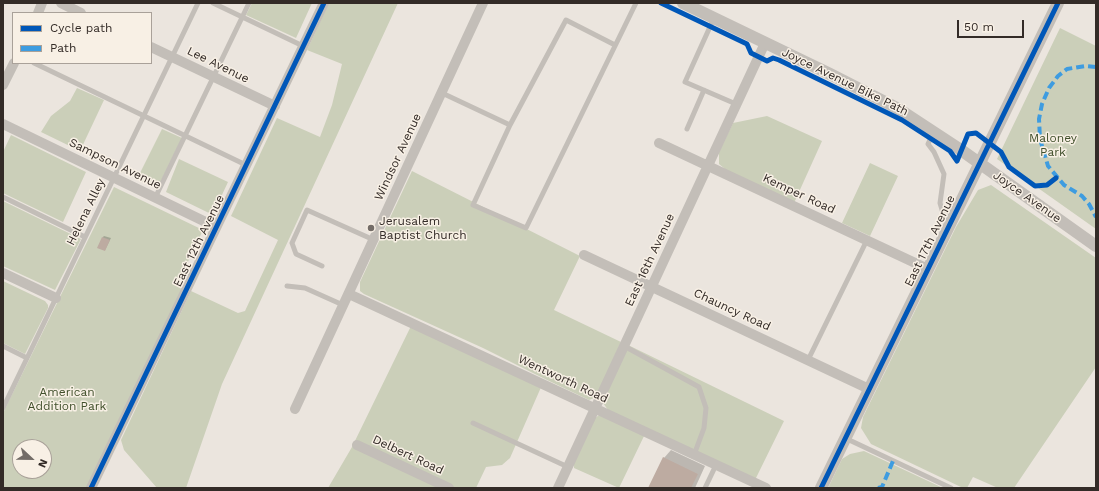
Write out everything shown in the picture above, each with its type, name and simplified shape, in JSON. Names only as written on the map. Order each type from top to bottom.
[{"type":"street","points":[[61,3],[79,12]]},
{"type":"street","name":"East 12th Avenue","points":[[91,488],[324,3]]},
{"type":"street","name":"Windsor Avenue","points":[[295,409],[484,3]]},
{"type":"street","name":"Joyce Avenue","points":[[683,3],[897,108],[980,163],[1096,246]]},
{"type":"street","name":"East 17th Avenue","points":[[820,488],[1058,3]]},
{"type":"street","name":"East 16th Avenue","points":[[558,488],[765,43]]},
{"type":"street","name":"Lee Avenue","points":[[152,47],[275,106]]},
{"type":"street","points":[[3,85],[14,64]]},
{"type":"street","name":"Sampson Avenue","points":[[3,124],[216,227]]},
{"type":"street","name":"Kemper Road","points":[[659,143],[928,269]]},
{"type":"street","name":"Chauncy Road","points":[[584,256],[869,389]]},
{"type":"street","points":[[3,273],[56,298]]},
{"type":"street","name":"Wentworth Road","points":[[349,294],[766,488]]},
{"type":"street","name":"Delbert Road","points":[[357,445],[449,488]]},
{"type":"lane","name":"Helena Alley","points":[[3,408],[198,3]]},
{"type":"lane","points":[[213,3],[303,46]]},
{"type":"lane","points":[[156,198],[249,3]]},
{"type":"lane","points":[[615,45],[566,20],[510,125],[473,205],[526,228],[636,3]]},
{"type":"lane","points":[[714,18],[686,82],[736,104]]},
{"type":"lane","points":[[36,64],[246,166]]},
{"type":"lane","points":[[687,129],[704,90]]},
{"type":"lane","points":[[442,93],[510,125]]},
{"type":"lane","points":[[933,132],[928,144],[934,152],[944,174],[940,203],[943,213],[952,219]]},
{"type":"lane","points":[[3,197],[86,237]]},
{"type":"lane","points":[[322,266],[296,254],[292,243],[307,210],[374,240]]},
{"type":"lane","points":[[808,360],[867,240]]},
{"type":"lane","points":[[287,286],[305,288],[344,306]]},
{"type":"lane","points":[[3,346],[27,358]]},
{"type":"lane","points":[[624,346],[699,387],[706,408],[704,428],[694,455]]},
{"type":"lane","points":[[474,423],[568,467]]},
{"type":"lane","points":[[845,438],[950,488]]},
{"type":"lane","points":[[705,488],[716,465]]},
{"type":"green space","points":[[252,3],[312,3],[296,38],[246,15]]},
{"type":"green space","points":[[329,3],[398,3],[222,384],[186,488],[157,488],[124,450],[121,440],[191,291],[238,313],[245,311],[278,240],[231,216],[277,118],[320,137],[332,105],[342,64],[307,50]]},
{"type":"green space","name":"Maloney Park","points":[[1060,28],[1096,46],[1096,229],[997,159]]},
{"type":"green space","points":[[77,88],[104,100],[80,151],[41,132],[51,116],[70,101]]},
{"type":"green space","points":[[767,116],[822,141],[794,203],[731,174],[719,164],[719,152],[733,123]]},
{"type":"green space","points":[[162,129],[182,138],[157,189],[137,179]]},
{"type":"green space","points":[[11,135],[86,172],[63,222],[3,193],[3,152]]},
{"type":"green space","points":[[179,159],[228,182],[214,212],[211,214],[166,192]]},
{"type":"green space","points":[[870,163],[898,176],[870,236],[842,223]]},
{"type":"green space","points":[[412,171],[580,256],[554,310],[621,342],[598,393],[594,398],[589,400],[483,348],[360,291],[360,282]]},
{"type":"green space","points":[[991,185],[1096,258],[1096,367],[1014,488],[998,488],[973,477],[967,488],[963,488],[871,444],[861,428],[863,417],[956,227],[978,190]]},
{"type":"green space","name":"American Addition Park","points":[[114,187],[203,230],[177,285],[184,288],[89,488],[3,488],[3,413]]},
{"type":"green space","points":[[3,201],[81,239],[55,290],[3,266]]},
{"type":"green space","points":[[3,281],[45,301],[48,305],[48,308],[25,354],[3,343]]},
{"type":"green space","points":[[411,326],[542,385],[510,458],[502,465],[486,467],[476,488],[328,488],[352,447]]},
{"type":"green space","points":[[628,345],[784,421],[755,480],[608,410],[603,403],[604,398]]},
{"type":"green space","points":[[599,415],[645,434],[619,488],[574,468],[574,463],[594,419]]},
{"type":"green space","points":[[864,451],[943,488],[828,488],[842,459],[850,454]]},
{"type":"building","points":[[102,237],[110,240],[105,251],[97,248]]},
{"type":"building","points":[[663,457],[698,474],[691,488],[648,488]]},
{"type":"marked path","points":[[1096,67],[1085,66],[1067,69],[1058,76],[1049,88],[1042,104],[1039,119],[1040,139],[1048,166],[1064,185],[1082,196],[1089,204],[1096,217]]},
{"type":"marked path","points":[[878,488],[882,487],[893,461]]},
{"type":"cycle path","points":[[91,488],[324,3]]},
{"type":"cycle path","name":"Joyce Avenue Bike Path","points":[[661,3],[747,44],[751,53],[767,61],[773,58],[779,60],[902,120],[950,151],[957,161],[968,134],[976,133],[1001,152],[1009,167],[1035,186],[1047,185],[1056,178]]},
{"type":"cycle path","points":[[821,488],[1058,3]]},
{"type":"place","name":"Jerusalem Baptist Church","points":[[371,228]]}]
